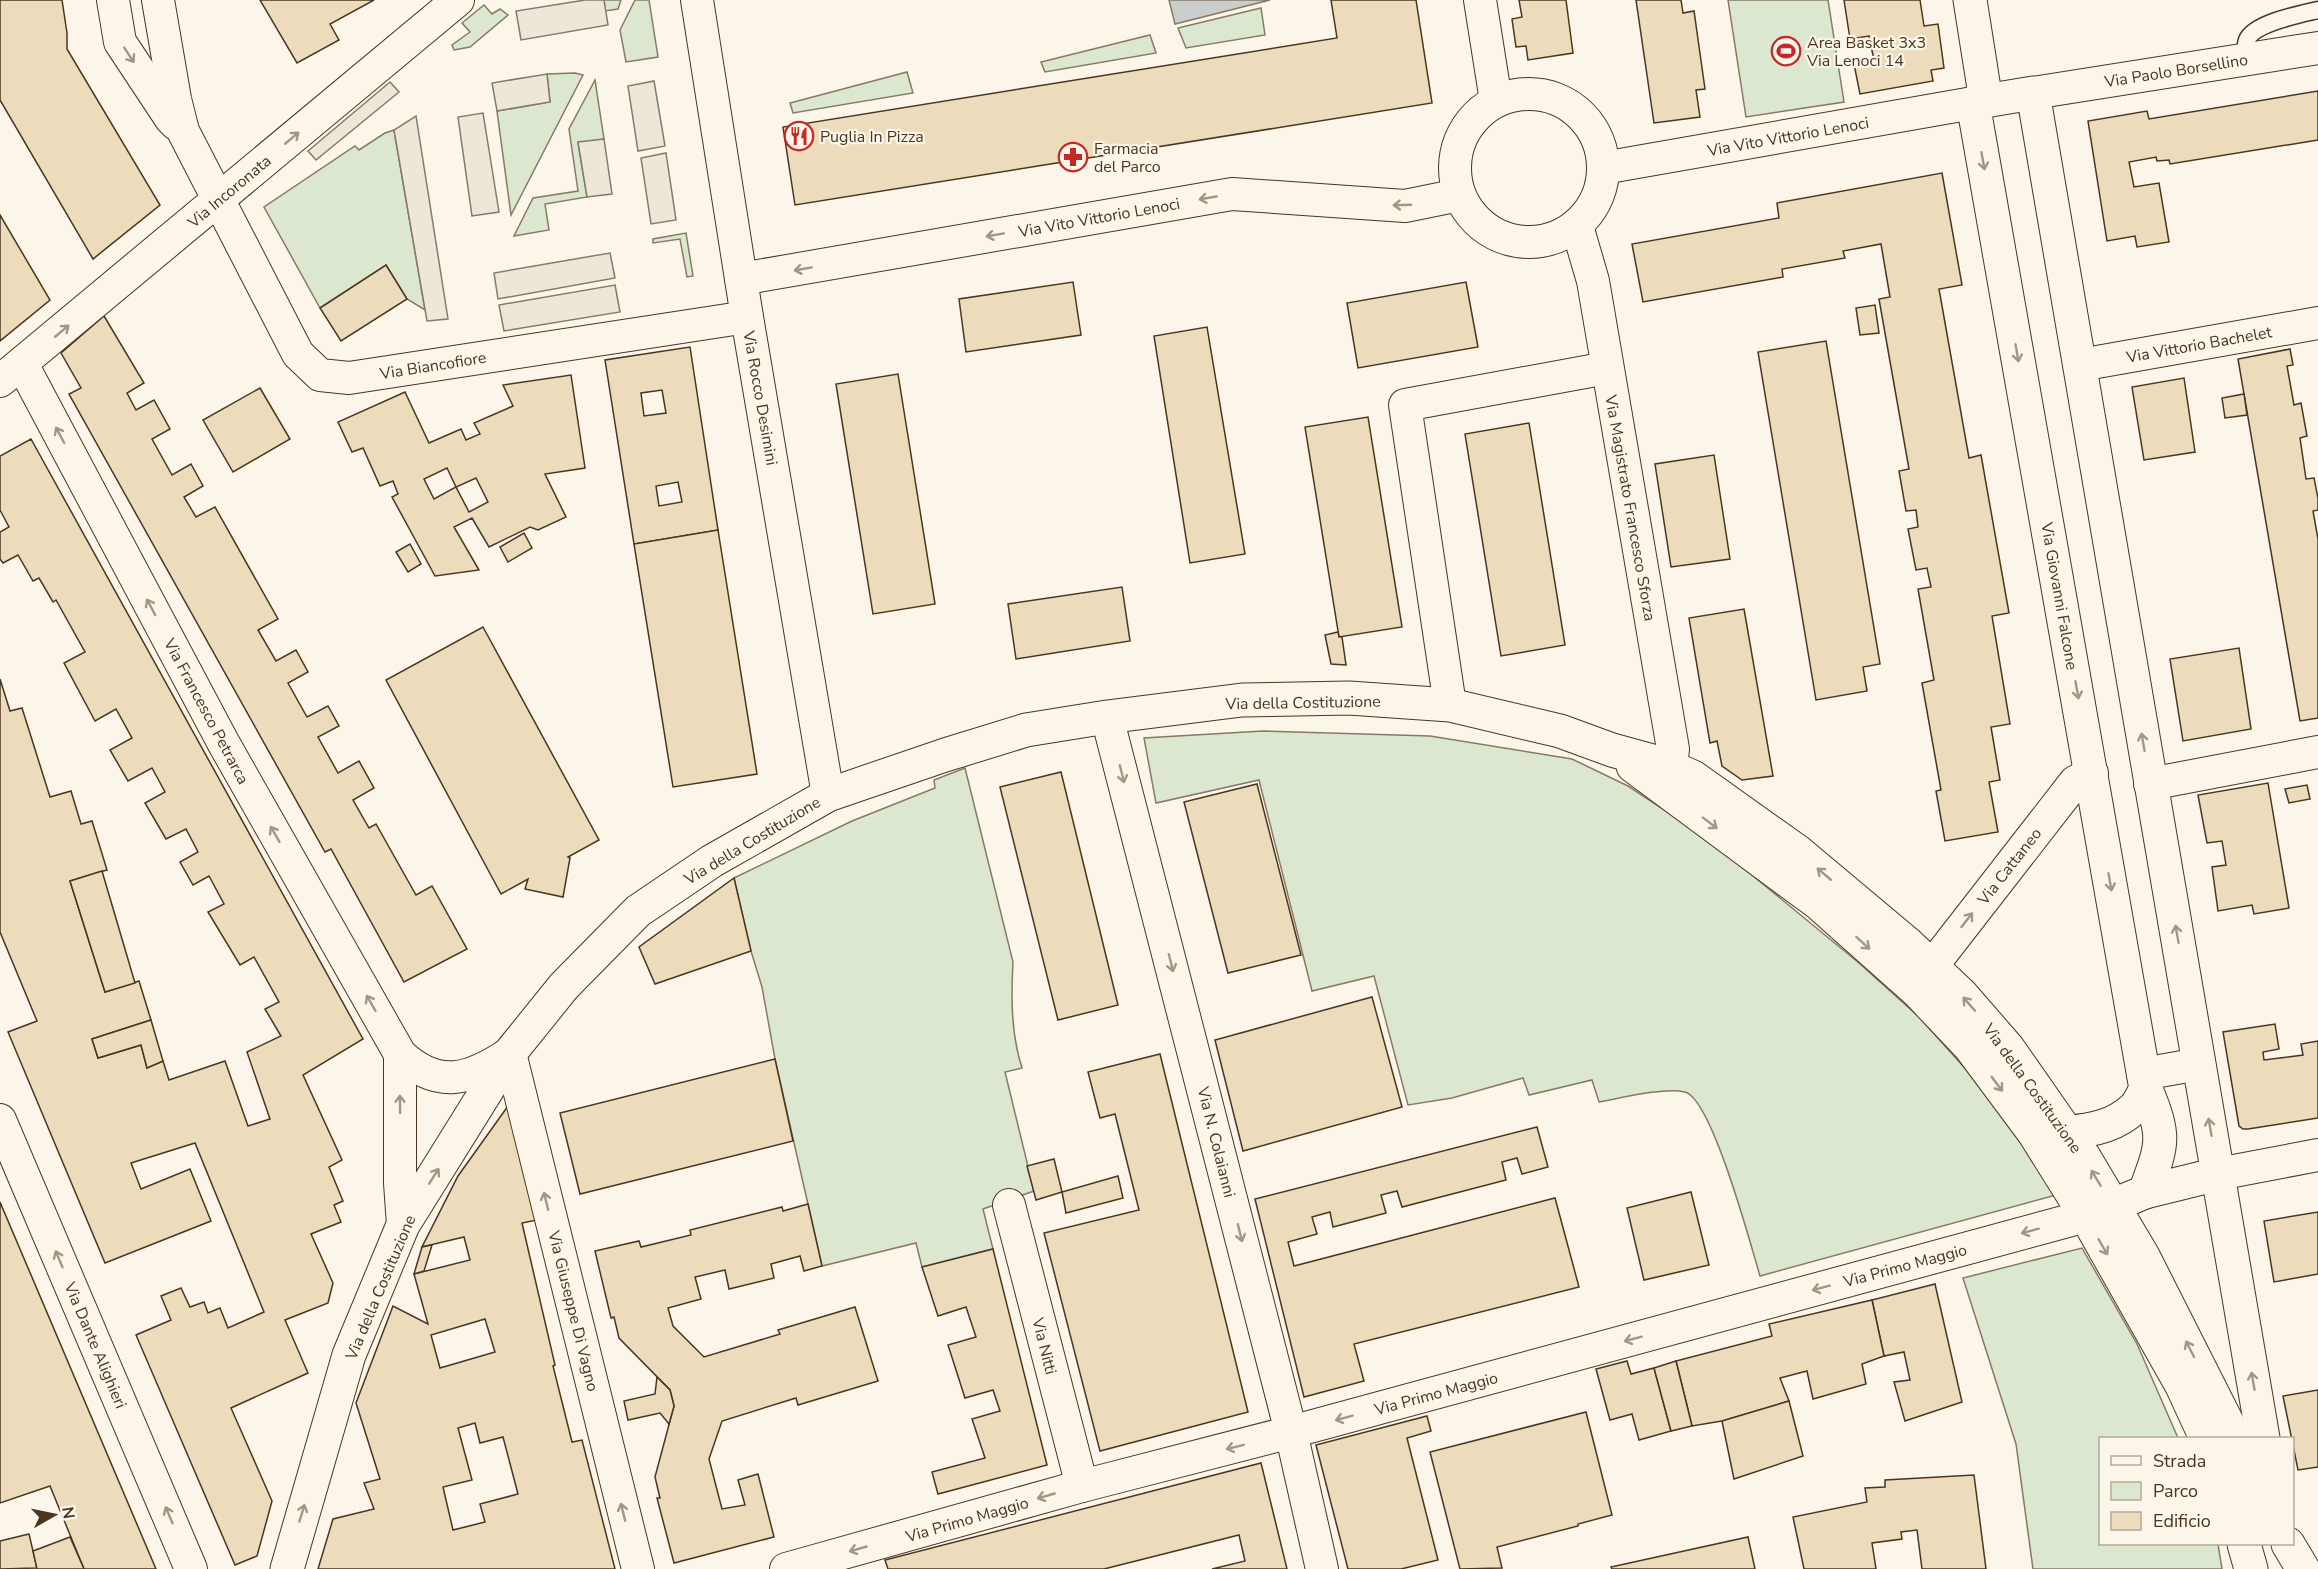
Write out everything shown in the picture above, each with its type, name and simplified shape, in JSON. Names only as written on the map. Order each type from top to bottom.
[{"type":"street","points":[[113,0],[120,42],[171,120],[183,131]]},
{"type":"street","points":[[158,0],[175,99],[183,131]]},
{"type":"street","name":"Via Incoronata","points":[[11,372],[458,0]]},
{"type":"street","name":"Via Rocco Desimini","points":[[697,0],[747,317],[828,795]]},
{"type":"street","points":[[1480,0],[1496,101]]},
{"type":"street","name":"Via Giovanni Falcone","points":[[1970,0],[1980,102],[2092,773],[2145,1081],[2161,1136],[2159,1153],[2145,1192]]},
{"type":"street","name":"Via Paolo Borsellino","points":[[2033,93],[2318,48]]},
{"type":"street","points":[[1980,102],[2033,93],[2263,1437]]},
{"type":"street","points":[[1520,94],[1545,95],[1568,104],[1587,121],[1599,143],[1603,168],[1601,189],[1592,209],[1577,226],[1557,238],[1533,243],[1510,241],[1488,231],[1471,215],[1459,195],[1455,173],[1456,152],[1464,131],[1478,114],[1496,101],[1520,94]]},
{"type":"street","name":"Via Vito Vittorio Lenoci","points":[[1603,168],[1980,102]]},
{"type":"street","name":"Via Biancofiore","points":[[183,131],[298,354],[320,375],[349,378],[747,317]]},
{"type":"street","name":"Via Vito Vittorio Lenoci","points":[[741,279],[1232,194],[1405,206],[1459,195]]},
{"type":"street","name":"Via Magistrato Francesco Sforza","points":[[1577,226],[1593,281],[1673,749],[1670,780]]},
{"type":"street","name":"Via Vittorio Bachelet","points":[[2080,365],[2318,323]]},
{"type":"street","points":[[1450,705],[1405,405],[1607,368]]},
{"type":"street","name":"Via Francesco Petrarca","points":[[11,372],[400,1054],[414,1068],[444,1079],[487,1069],[510,1053]]},
{"type":"street","name":"Via della Costituzione","points":[[286,1569],[349,1355],[404,1226],[510,1053],[564,986],[638,911],[712,861],[828,795],[1026,730],[1242,700],[1349,698],[1450,705],[1560,731],[1612,750],[1663,764],[1670,780],[1818,903],[1918,992],[1970,1047],[2034,1133],[2099,1211],[2143,1256],[2234,1437]]},
{"type":"street","name":"Via N. Colaianni","points":[[1107,717],[1291,1432],[1322,1569]]},
{"type":"street","points":[[2151,784],[2318,752]]},
{"type":"street","name":"Via Cattaneo","points":[[1932,966],[2075,782],[2092,773]]},
{"type":"street","name":"Via della Costituzione","points":[[1670,780],[1693,777],[1797,851],[1932,966],[1962,995],[2008,1048],[2067,1132],[2099,1211],[2206,1437]]},
{"type":"street","name":"Via Giuseppe Di Vagno","points":[[510,1053],[638,1569]]},
{"type":"street","name":"Via Francesco Petrarca","points":[[400,1054],[400,1183],[404,1226]]},
{"type":"street","points":[[2067,1132],[2086,1132],[2119,1119],[2135,1108],[2145,1081],[2199,1064]]},
{"type":"street","name":"Via Dante Alighieri","points":[[0,1120],[192,1569]]},
{"type":"street","points":[[2099,1211],[2145,1192],[2218,1174],[2318,1155]]},
{"type":"street","name":"Via Nitti","points":[[1009,1205],[1082,1486]]},
{"type":"street","name":"Via Primo Maggio","points":[[786,1569],[1082,1486],[1291,1432],[2099,1211]]},
{"type":"street","points":[[2244,1545],[2252,1569]]},
{"type":"street","points":[[2289,1545],[2303,1569]]},
{"type":"lane","points":[[2245,59],[2247,39],[2253,33],[2264,26],[2318,10]]},
{"type":"green space","points":[[604,0],[621,0],[618,9],[605,11]]},
{"type":"green space","points":[[635,0],[649,0],[658,57],[626,62],[620,30]]},
{"type":"green space","name":"Area Basket 3x3 Via Lenoci 14","points":[[1728,0],[1828,0],[1844,102],[1746,117]]},
{"type":"green space","points":[[484,5],[492,14],[500,9],[508,15],[470,47],[454,50],[452,45],[470,32],[462,23]]},
{"type":"green space","points":[[1261,8],[1265,35],[1186,48],[1178,28]]},
{"type":"green space","points":[[1150,35],[1156,53],[1045,72],[1041,62]]},
{"type":"green space","points":[[907,72],[913,93],[793,113],[790,103]]},
{"type":"green space","points":[[547,74],[583,75],[511,215],[497,111],[550,102]]},
{"type":"green space","points":[[595,80],[604,139],[578,143],[587,197],[545,204],[549,230],[514,236],[533,198],[578,191],[569,129]]},
{"type":"green space","points":[[394,130],[425,310],[407,299],[386,265],[320,308],[264,207],[355,146],[359,150],[385,133]]},
{"type":"green space","points":[[686,233],[693,276],[687,277],[680,239],[653,243],[653,239]]},
{"type":"green space","points":[[1263,731],[1430,736],[1572,759],[1628,786],[1707,838],[1859,963],[1919,1017],[1988,1094],[2056,1195],[1760,1276],[1718,1145],[1696,1101],[1685,1092],[1655,1092],[1599,1102],[1592,1080],[1529,1095],[1523,1078],[1452,1098],[1408,1105],[1374,976],[1312,991],[1259,780],[1156,803],[1144,738]]},
{"type":"green space","points":[[965,768],[1013,962],[1013,1015],[1022,1068],[1005,1072],[1034,1191],[983,1209],[993,1249],[922,1267],[916,1243],[822,1266],[775,1059],[762,987],[734,878],[852,821],[935,788],[934,780]]},
{"type":"green space","points":[[2082,1248],[2137,1344],[2178,1437],[2099,1437],[2099,1545],[2218,1545],[2222,1569],[2033,1569],[2016,1444],[1963,1278]]},
{"type":"shaded area","points":[[585,0],[604,0],[608,25],[521,40],[516,11]]},
{"type":"shaded area","points":[[1169,0],[1270,0],[1175,24]]},
{"type":"shaded area","points":[[547,74],[550,102],[497,111],[492,83]]},
{"type":"shaded area","points":[[654,81],[665,146],[638,151],[628,86]]},
{"type":"shaded area","points":[[390,82],[399,92],[316,160],[308,151]]},
{"type":"shaded area","points":[[483,113],[499,212],[472,216],[458,117]]},
{"type":"shaded area","points":[[416,116],[448,319],[427,321],[394,130]]},
{"type":"shaded area","points":[[604,139],[612,194],[587,197],[578,142]]},
{"type":"shaded area","points":[[666,153],[676,220],[651,224],[641,158]]},
{"type":"shaded area","points":[[610,253],[615,278],[498,299],[494,273]]},
{"type":"shaded area","points":[[615,285],[620,312],[504,331],[499,305]]},
{"type":"building","points":[[0,0],[62,0],[67,49],[160,205],[93,259],[0,100]]},
{"type":"building","points":[[260,0],[374,0],[330,24],[339,40],[297,63]]},
{"type":"building","points":[[1331,0],[1416,0],[1432,103],[795,205],[783,127],[1337,38]]},
{"type":"building","points":[[1519,0],[1566,0],[1573,53],[1528,60],[1526,46],[1516,47],[1512,19],[1522,17]]},
{"type":"building","points":[[1636,0],[1681,0],[1683,13],[1694,11],[1705,89],[1696,90],[1700,117],[1654,123]]},
{"type":"building","points":[[1844,0],[1920,0],[1924,26],[1938,24],[1944,68],[1931,70],[1933,81],[1860,94],[1854,64],[1874,60],[1869,36],[1850,39]]},
{"type":"building","points":[[2318,91],[2318,140],[2170,164],[2169,160],[2157,161],[2156,157],[2129,162],[2134,187],[2159,183],[2169,242],[2137,247],[2135,236],[2107,241],[2088,121],[2147,111],[2149,119]]},
{"type":"building","points":[[1942,173],[1962,285],[1939,289],[1969,458],[1981,455],[2009,613],[1992,616],[2010,724],[1991,727],[2000,780],[1989,782],[1998,832],[1945,841],[1936,791],[1941,790],[1922,683],[1934,680],[1918,589],[1931,587],[1927,568],[1916,570],[1908,529],[1918,527],[1916,510],[1906,511],[1899,471],[1909,469],[1879,299],[1890,297],[1881,244],[1843,251],[1845,258],[1782,269],[1783,277],[1643,302],[1632,244],[1779,218],[1777,203]]},
{"type":"building","points":[[0,215],[50,300],[0,341]]},
{"type":"building","points":[[386,265],[407,299],[341,341],[320,308]]},
{"type":"building","points":[[1073,282],[1081,335],[966,352],[959,299]]},
{"type":"building","points":[[1466,282],[1478,347],[1358,368],[1347,303]]},
{"type":"building","points":[[1875,305],[1879,333],[1860,335],[1856,308]]},
{"type":"building","points":[[104,316],[144,383],[127,393],[136,410],[154,400],[170,429],[152,439],[172,475],[191,464],[203,486],[184,497],[196,517],[215,507],[278,619],[258,630],[276,661],[296,650],[308,672],[288,683],[307,717],[328,706],[339,726],[318,737],[338,773],[359,761],[374,788],[353,800],[369,828],[376,824],[416,895],[432,886],[467,949],[404,982],[331,849],[325,852],[69,394],[81,388],[61,353]]},
{"type":"building","points":[[1207,327],[1245,554],[1190,563],[1154,336]]},
{"type":"building","points":[[1826,341],[1880,664],[1863,667],[1867,691],[1816,700],[1758,352]]},
{"type":"building","points":[[690,347],[718,530],[634,544],[605,360]],"holes":[[[662,390],[666,413],[644,416],[641,393]],[[678,482],[682,502],[659,506],[656,486]]]},
{"type":"building","points":[[2290,349],[2293,365],[2287,366],[2294,405],[2301,403],[2307,436],[2300,438],[2306,479],[2314,478],[2318,498],[2318,510],[2313,511],[2318,539],[2318,718],[2300,721],[2238,359]]},
{"type":"building","points":[[898,374],[935,604],[873,614],[836,384]]},
{"type":"building","points":[[571,375],[585,468],[545,474],[566,517],[538,530],[530,527],[489,547],[472,518],[454,527],[479,570],[435,576],[392,497],[398,494],[393,481],[380,486],[363,448],[352,452],[338,422],[405,392],[429,443],[461,429],[466,440],[480,434],[474,423],[513,406],[503,385]],"holes":[[[447,468],[456,487],[434,499],[424,479]],[[476,478],[488,502],[469,512],[456,487]]]},
{"type":"building","points":[[2184,378],[2195,452],[2144,460],[2132,387]]},
{"type":"building","points":[[260,388],[290,439],[233,472],[203,420]]},
{"type":"building","points":[[2244,394],[2247,415],[2225,418],[2222,398]]},
{"type":"building","points":[[1368,417],[1402,627],[1339,637],[1305,427]]},
{"type":"building","points":[[1529,423],[1565,645],[1501,656],[1465,434]]},
{"type":"building","points":[[31,439],[363,1039],[303,1075],[342,1160],[329,1167],[343,1201],[334,1205],[341,1222],[311,1234],[333,1283],[328,1303],[285,1320],[308,1373],[231,1408],[272,1501],[257,1556],[235,1565],[136,1335],[171,1320],[161,1296],[181,1288],[190,1307],[204,1302],[208,1313],[220,1308],[228,1328],[264,1312],[195,1143],[131,1163],[141,1189],[190,1169],[211,1221],[105,1263],[8,1032],[37,1021],[0,932],[0,679],[10,711],[22,708],[50,797],[71,791],[81,824],[92,821],[107,870],[70,881],[105,992],[139,981],[151,1020],[92,1039],[98,1058],[141,1045],[147,1068],[163,1061],[169,1080],[225,1061],[248,1126],[270,1119],[247,1052],[281,1036],[265,1009],[279,1002],[254,957],[240,965],[208,912],[224,904],[209,876],[193,885],[180,862],[198,852],[186,829],[166,839],[145,803],[165,792],[152,768],[128,781],[110,750],[132,738],[116,709],[95,721],[64,663],[85,652],[56,600],[53,602],[39,578],[33,581],[18,555],[3,563],[0,559],[0,532],[9,527],[0,510],[0,456]]},
{"type":"building","points":[[1714,455],[1730,559],[1671,567],[1655,464]]},
{"type":"building","points":[[718,530],[757,774],[673,787],[634,544]]},
{"type":"building","points":[[524,533],[532,548],[508,562],[500,547]]},
{"type":"building","points":[[410,544],[421,564],[408,572],[396,552]]},
{"type":"building","points":[[1122,587],[1130,641],[1016,659],[1008,604]]},
{"type":"building","points":[[1744,609],[1773,776],[1742,780],[1722,766],[1717,741],[1710,743],[1689,618]]},
{"type":"building","points":[[483,627],[599,840],[568,857],[570,858],[563,897],[525,889],[528,879],[501,894],[386,680]]},
{"type":"building","points":[[1338,632],[1339,637],[1342,637],[1346,665],[1331,664],[1325,635]]},
{"type":"building","points":[[2239,648],[2251,729],[2183,741],[2170,659]]},
{"type":"building","points":[[1061,772],[1118,1005],[1058,1020],[1000,787]]},
{"type":"building","points":[[2268,783],[2289,908],[2254,914],[2252,905],[2218,911],[2212,867],[2226,865],[2222,841],[2207,843],[2198,795]]},
{"type":"building","points":[[1257,784],[1301,955],[1228,973],[1184,802]]},
{"type":"building","points":[[2307,785],[2310,799],[2289,803],[2285,789]]},
{"type":"building","points":[[102,871],[135,983],[105,992],[70,881]]},
{"type":"building","points":[[734,878],[751,951],[655,984],[639,947]]},
{"type":"building","points":[[1372,997],[1402,1107],[1243,1151],[1215,1040]]},
{"type":"building","points":[[151,1020],[163,1061],[147,1068],[141,1045],[98,1058],[92,1039]]},
{"type":"building","points":[[2275,1024],[2279,1049],[2263,1052],[2264,1060],[2303,1055],[2301,1044],[2318,1041],[2318,1118],[2243,1129],[2239,1126],[2223,1032]]},
{"type":"building","points":[[1160,1054],[1248,1412],[1100,1451],[1044,1233],[1139,1210],[1115,1114],[1100,1118],[1088,1072]]},
{"type":"building","points":[[775,1059],[793,1141],[580,1194],[560,1113]]},
{"type":"building","points":[[508,1106],[537,1220],[522,1223],[555,1365],[553,1366],[572,1442],[582,1440],[615,1569],[318,1569],[333,1519],[374,1509],[364,1483],[380,1479],[356,1403],[393,1306],[428,1324],[414,1274],[470,1260],[464,1237],[422,1247],[458,1176]],"holes":[[[485,1319],[495,1352],[440,1368],[431,1335]],[[475,1423],[480,1443],[503,1437],[518,1494],[480,1504],[485,1522],[453,1530],[443,1487],[472,1480],[458,1428]]]},
{"type":"building","points":[[1537,1127],[1548,1167],[1522,1174],[1517,1158],[1502,1162],[1506,1180],[1402,1207],[1397,1191],[1381,1195],[1386,1213],[1333,1227],[1330,1212],[1312,1217],[1317,1234],[1288,1242],[1294,1266],[1555,1198],[1579,1287],[1354,1344],[1364,1381],[1304,1397],[1255,1199]]},
{"type":"building","points":[[1054,1159],[1062,1192],[1036,1200],[1027,1166]]},
{"type":"building","points":[[1118,1176],[1123,1198],[1066,1213],[1062,1192]]},
{"type":"building","points":[[1691,1192],[1709,1265],[1644,1280],[1627,1208]]},
{"type":"building","points":[[0,1202],[156,1569],[84,1569],[50,1486],[0,1503]]},
{"type":"building","points":[[808,1204],[822,1266],[804,1271],[800,1256],[771,1264],[774,1278],[729,1289],[725,1270],[695,1277],[701,1299],[668,1308],[673,1326],[704,1357],[780,1334],[778,1330],[855,1307],[878,1381],[798,1405],[796,1398],[722,1421],[709,1459],[722,1509],[745,1505],[738,1480],[758,1474],[774,1537],[674,1563],[657,1498],[660,1498],[655,1477],[674,1406],[670,1390],[619,1338],[614,1317],[611,1318],[595,1251],[639,1241],[641,1247],[691,1235],[690,1230],[782,1207],[783,1211]]},
{"type":"building","points":[[2318,1212],[2318,1274],[2274,1282],[2264,1221]]},
{"type":"building","points":[[432,1245],[424,1271],[414,1274],[422,1247]]},
{"type":"building","points":[[993,1249],[1047,1465],[938,1494],[932,1472],[985,1458],[972,1419],[1000,1411],[993,1390],[965,1398],[948,1345],[976,1337],[966,1307],[938,1316],[922,1267]]},
{"type":"building","points":[[1935,1284],[1962,1402],[1905,1421],[1894,1382],[1910,1380],[1904,1352],[1884,1356],[1872,1300]]},
{"type":"building","points":[[1872,1300],[1884,1356],[1862,1364],[1866,1384],[1813,1399],[1807,1371],[1780,1378],[1789,1401],[1722,1421],[1692,1426],[1676,1361],[1772,1336],[1769,1324]]},
{"type":"building","points":[[1627,1361],[1631,1374],[1654,1368],[1671,1431],[1639,1440],[1632,1414],[1610,1420],[1596,1369]]},
{"type":"building","points":[[1676,1361],[1692,1426],[1671,1431],[1654,1368]]},
{"type":"building","points":[[657,1377],[670,1390],[674,1406],[669,1424],[660,1413],[628,1420],[624,1401],[655,1394]]},
{"type":"building","points":[[2318,1390],[2318,1467],[2298,1470],[2294,1437],[2291,1437],[2283,1396]]},
{"type":"building","points":[[1789,1401],[1803,1456],[1734,1479],[1722,1421]]},
{"type":"building","points":[[1586,1412],[1612,1515],[1497,1547],[1502,1568],[1460,1569],[1430,1452]]},
{"type":"building","points":[[1427,1416],[1431,1431],[1407,1438],[1438,1560],[1401,1569],[1348,1569],[1316,1445]]},
{"type":"building","points":[[1261,1463],[1287,1569],[1212,1569],[1245,1561],[1239,1535],[1104,1569],[888,1569],[885,1560]]},
{"type":"building","points":[[1974,1475],[1986,1569],[1922,1569],[1917,1530],[1901,1532],[1902,1539],[1872,1543],[1876,1569],[1804,1569],[1793,1517],[1867,1502],[1865,1488],[1885,1487],[1885,1480]]},
{"type":"building","points":[[29,1534],[37,1568],[0,1569],[0,1541]]},
{"type":"building","points":[[70,1537],[84,1569],[37,1569],[33,1551]]},
{"type":"building","points":[[1748,1537],[1755,1569],[1612,1569],[1611,1567]]},
{"type":"place","name":"Area Basket 3x3 Via Lenoci 14","points":[[1786,51]]},
{"type":"place","name":"Puglia In Pizza","points":[[799,136]]},
{"type":"place","name":"Farmacia del Parco","points":[[1073,157]]}]
